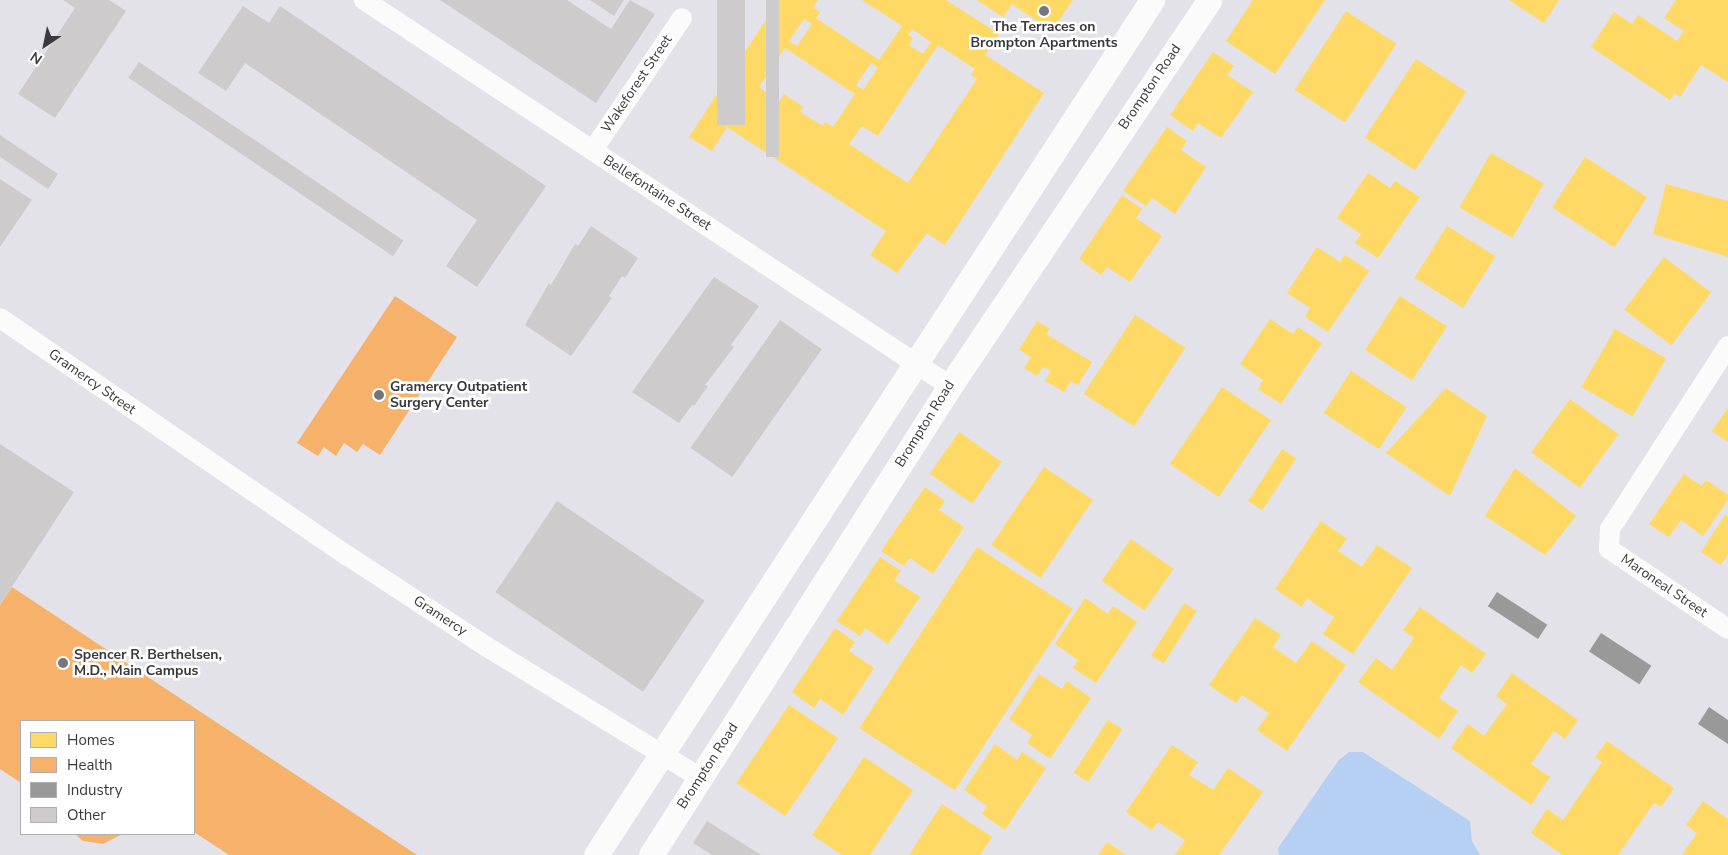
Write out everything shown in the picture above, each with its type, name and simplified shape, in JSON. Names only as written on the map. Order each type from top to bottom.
[{"type":"street","name":"Bellefontaine Street","points":[[364,0],[950,386]]},
{"type":"street","points":[[596,855],[1152,0]]},
{"type":"street","name":"Brompton Road","points":[[651,855],[950,386],[1205,1]]},
{"type":"street","name":"Wakeforest Street","points":[[593,150],[682,18]]},
{"type":"street","name":"Gramercy Street","points":[[0,318],[184,447]]},
{"type":"street","name":"Maroneal Street","points":[[1728,346],[1610,529],[1609,549],[1728,628]]},
{"type":"street","name":"Gramercy","points":[[184,447],[486,647],[661,756],[701,778]]},
{"type":"water","points":[[1349,752],[1363,752],[1470,821],[1472,841],[1480,855],[1279,855],[1278,848],[1338,761]]},
{"type":"building: Homes","points":[[779,0],[818,0],[813,8],[820,12],[816,18],[879,60],[902,26],[862,0],[946,0],[999,34],[985,55],[1044,93],[945,245],[927,233],[897,273],[870,255],[886,231],[727,127],[712,151],[689,137]],"holes":[[[804,19],[812,24],[797,46],[789,41]],[[912,29],[931,42],[923,54],[909,45],[913,38],[908,35]],[[938,45],[975,69],[971,75],[977,79],[908,183],[849,144],[862,126],[878,136]],[[785,48],[855,94],[833,127],[825,122],[823,126],[800,112],[803,107],[784,94],[780,101],[759,87]],[[871,63],[878,68],[863,90],[856,85]]]},
{"type":"building: Homes","name":"The Terraces on Brompton Apartments","points":[[977,0],[1073,0],[1052,31],[1012,4],[1003,17]]},
{"type":"building: Homes","points":[[1253,0],[1325,0],[1275,74],[1226,41]]},
{"type":"building: Homes","points":[[1509,0],[1559,0],[1544,23]]},
{"type":"building: Homes","points":[[1676,0],[1728,0],[1728,82],[1701,65],[1680,97],[1675,93],[1670,100],[1591,47],[1614,12],[1632,24],[1638,15],[1677,41],[1684,31],[1664,18]]},
{"type":"building: Homes","points":[[1346,11],[1396,44],[1345,123],[1295,90]]},
{"type":"building: Homes","points":[[1213,52],[1234,66],[1227,75],[1253,92],[1221,138],[1198,123],[1193,131],[1170,115]]},
{"type":"building: Homes","points":[[1416,59],[1466,92],[1415,171],[1365,138]]},
{"type":"building: Homes","points":[[1167,127],[1187,141],[1181,150],[1206,167],[1175,214],[1152,198],[1146,206],[1123,191]]},
{"type":"building: Homes","points":[[1491,153],[1544,184],[1512,238],[1460,208]]},
{"type":"building: Homes","points":[[1585,157],[1647,197],[1614,248],[1552,207]]},
{"type":"building: Homes","points":[[1368,173],[1390,188],[1395,181],[1420,197],[1378,258],[1355,243],[1361,234],[1337,218]]},
{"type":"building: Homes","points":[[1666,184],[1728,201],[1728,257],[1653,234]]},
{"type":"building: Homes","points":[[1122,195],[1142,209],[1136,218],[1162,236],[1130,282],[1107,267],[1101,275],[1079,259]]},
{"type":"building: Homes","points":[[1447,226],[1495,256],[1463,308],[1415,278]]},
{"type":"building: Homes","points":[[1317,247],[1340,262],[1345,255],[1369,271],[1328,332],[1305,317],[1310,308],[1287,293]]},
{"type":"building: Homes","points":[[1664,257],[1711,293],[1671,345],[1624,310]]},
{"type":"building: Homes","points":[[1400,296],[1447,326],[1412,380],[1365,350]]},
{"type":"building: Homes","points":[[1135,315],[1185,348],[1134,427],[1084,394]]},
{"type":"building: Homes","points":[[1270,319],[1293,334],[1298,327],[1322,343],[1281,404],[1258,389],[1263,380],[1240,364]]},
{"type":"building: Homes","points":[[1037,321],[1050,329],[1046,334],[1092,362],[1078,385],[1071,381],[1064,392],[1045,381],[1051,371],[1043,367],[1037,376],[1024,368],[1031,357],[1019,350]]},
{"type":"building: Homes","points":[[1615,329],[1666,358],[1633,417],[1582,387]]},
{"type":"building: Homes","points":[[1351,371],[1406,407],[1379,449],[1324,413]]},
{"type":"building: Homes","points":[[1222,387],[1271,420],[1219,497],[1170,464]]},
{"type":"building: Homes","points":[[1446,388],[1487,416],[1450,496],[1386,453]]},
{"type":"building: Homes","points":[[1570,399],[1619,434],[1580,488],[1531,452]]},
{"type":"building: Homes","points":[[1728,408],[1728,442],[1712,431]]},
{"type":"building: Homes","points":[[959,432],[1002,462],[972,504],[930,474]]},
{"type":"building: Homes","points":[[1282,449],[1296,458],[1262,510],[1248,501]]},
{"type":"building: Homes","points":[[1044,467],[1093,500],[1040,578],[991,545]]},
{"type":"building: Homes","points":[[1515,468],[1576,516],[1545,555],[1485,516]]},
{"type":"building: Homes","points":[[1684,474],[1702,486],[1706,480],[1728,495],[1728,500],[1703,536],[1681,520],[1669,537],[1649,524]]},
{"type":"building: Homes","points":[[925,487],[945,501],[939,510],[964,527],[933,574],[910,558],[904,566],[881,551]]},
{"type":"building: Homes","points":[[1725,515],[1728,516],[1728,554],[1721,565],[1701,552]]},
{"type":"building: Homes","points":[[1321,521],[1347,539],[1338,551],[1362,567],[1377,545],[1412,568],[1353,654],[1323,634],[1334,617],[1307,598],[1302,607],[1275,589]]},
{"type":"building: Homes","points":[[1131,539],[1174,569],[1144,611],[1102,581]]},
{"type":"building: Homes","points":[[977,547],[1073,609],[955,790],[859,728]]},
{"type":"building: Homes","points":[[880,557],[901,571],[894,580],[920,597],[888,644],[865,628],[860,636],[837,621]]},
{"type":"building: Homes","points":[[1085,598],[1108,614],[1113,606],[1137,622],[1096,683],[1073,668],[1078,660],[1055,644]]},
{"type":"building: Homes","points":[[1184,603],[1197,611],[1164,664],[1151,656]]},
{"type":"building: Homes","points":[[1420,607],[1486,654],[1472,673],[1461,665],[1439,698],[1458,711],[1439,739],[1358,682],[1376,658],[1392,670],[1414,638],[1403,630]]},
{"type":"building: Homes","points":[[1255,618],[1281,635],[1273,647],[1296,663],[1312,641],[1346,665],[1287,751],[1257,730],[1269,713],[1242,695],[1236,703],[1209,685]]},
{"type":"building: Homes","points":[[835,628],[855,642],[849,651],[874,668],[843,715],[820,699],[814,708],[792,692]]},
{"type":"building: Homes","points":[[1512,673],[1578,720],[1565,739],[1554,731],[1531,764],[1550,777],[1531,805],[1451,748],[1468,724],[1484,736],[1507,704],[1496,696]]},
{"type":"building: Homes","points":[[1039,674],[1062,689],[1067,681],[1091,698],[1050,759],[1027,743],[1032,735],[1009,719]]},
{"type":"building: Homes","points":[[789,705],[838,738],[785,816],[736,783]]},
{"type":"building: Homes","points":[[1108,720],[1122,729],[1088,782],[1074,773]]},
{"type":"building: Homes","points":[[1607,741],[1674,788],[1661,807],[1654,803],[1618,855],[1563,855],[1531,833],[1547,809],[1563,820],[1602,762],[1595,757]]},
{"type":"building: Homes","points":[[995,744],[1017,760],[1022,752],[1046,768],[1005,830],[982,814],[987,806],[964,790]]},
{"type":"building: Homes","points":[[1172,745],[1198,762],[1189,775],[1213,790],[1228,768],[1263,792],[1219,855],[1175,855],[1185,840],[1158,822],[1152,830],[1126,812]]},
{"type":"building: Homes","points":[[864,757],[913,790],[870,855],[842,855],[812,835]]},
{"type":"building: Homes","points":[[1703,801],[1728,819],[1728,855],[1682,855],[1697,833],[1686,825]]},
{"type":"building: Homes","points":[[942,804],[992,837],[980,855],[909,855]]},
{"type":"building: Homes","points":[[1107,842],[1126,855],[1098,855]]},
{"type":"building: Health","points":[[395,296],[457,337],[380,455],[363,444],[357,452],[344,443],[336,456],[324,447],[318,456],[297,443]]},
{"type":"building: Health","name":"Spencer R. Berthelsen, M.D., Main Campus","points":[[12,587],[417,855],[229,855],[195,833],[195,720],[20,720],[20,782],[0,769],[0,605]]},
{"type":"building: Health","points":[[76,835],[120,835],[103,844],[83,841]]},
{"type":"building: Industry","points":[[1497,592],[1547,625],[1538,639],[1488,606]]},
{"type":"building: Industry","points":[[1601,633],[1651,666],[1639,684],[1589,651]]},
{"type":"building: Industry","points":[[1709,707],[1728,720],[1728,744],[1698,724]]},
{"type":"building: Other","points":[[63,0],[109,0],[126,11],[55,118],[18,94],[75,8]]},
{"type":"building: Other","points":[[440,0],[567,0],[611,29],[630,0],[655,14],[596,103]]},
{"type":"building: Other","points":[[590,0],[624,0],[614,16]]},
{"type":"building: Other","points":[[717,0],[745,0],[745,125],[717,125]]},
{"type":"building: Other","points":[[766,0],[779,0],[779,157],[766,157]]},
{"type":"building: Other","points":[[243,6],[269,23],[280,6],[546,186],[477,287],[446,266],[477,220],[245,63],[226,91],[198,73]]},
{"type":"building: Other","points":[[139,62],[403,240],[393,256],[128,78]]},
{"type":"building: Other","points":[[0,135],[58,174],[48,189],[0,157]]},
{"type":"building: Other","points":[[0,179],[32,200],[0,247]]},
{"type":"building: Other","points":[[591,226],[638,258],[625,278],[622,276],[609,296],[612,298],[571,356],[525,325],[549,283],[551,285],[575,244],[578,246]]},
{"type":"building: Other","points":[[714,277],[759,306],[731,345],[734,347],[705,385],[708,386],[679,423],[632,392]]},
{"type":"building: Other","points":[[780,320],[822,349],[732,477],[691,448]]},
{"type":"building: Other","points":[[0,444],[74,492],[0,605]]},
{"type":"building: Other","points":[[557,501],[705,601],[643,692],[495,592]]},
{"type":"building: Other","points":[[707,821],[761,855],[712,855],[693,843]]},
{"type":"place","name":"The Terraces on Brompton Apartments","points":[[1044,11]]},
{"type":"place","name":"Gramercy Outpatient Surgery Center","points":[[379,395]]},
{"type":"place","name":"Spencer R. Berthelsen, M.D., Main Campus","points":[[63,663]]}]
